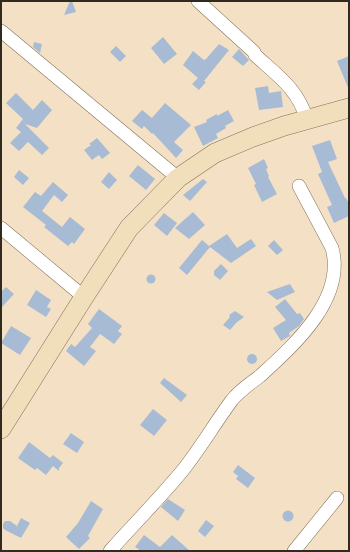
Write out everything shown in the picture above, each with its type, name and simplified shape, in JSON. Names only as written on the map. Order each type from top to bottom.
[{"type":"main road","points":[[1,429],[129,228],[178,178],[215,153],[284,126],[349,108]]},
{"type":"street","points":[[198,1],[287,84],[297,96],[307,120]]},
{"type":"street","points":[[1,31],[178,178]]},
{"type":"street","points":[[110,551],[182,471],[233,399],[296,342],[319,314],[328,296],[335,267],[335,258],[332,248],[299,186]]},
{"type":"street","points":[[1,228],[84,297]]},
{"type":"street","points":[[294,551],[337,498]]},
{"type":"building","points":[[70,1],[72,1],[76,12],[64,15]]},
{"type":"building","points":[[163,37],[177,54],[164,64],[151,48]]},
{"type":"building","points":[[34,42],[42,44],[40,53],[33,47]]},
{"type":"building","points":[[219,44],[229,50],[204,81],[206,82],[199,90],[192,84],[198,78],[183,65],[193,51],[204,60]]},
{"type":"building","points":[[116,46],[126,56],[120,62],[110,52]]},
{"type":"building","points":[[239,49],[249,60],[243,66],[232,57]]},
{"type":"building","points":[[349,56],[349,90],[337,61]]},
{"type":"building","points":[[268,86],[269,93],[281,91],[283,107],[259,110],[255,88]]},
{"type":"building","points":[[16,93],[33,110],[42,100],[52,110],[37,128],[25,124],[49,148],[42,155],[28,142],[19,151],[10,143],[21,132],[16,128],[23,119],[6,103]]},
{"type":"building","points":[[165,103],[191,125],[174,142],[183,150],[176,158],[153,133],[152,134],[144,126],[142,129],[132,121],[142,110],[152,118]]},
{"type":"building","points":[[228,110],[234,121],[225,126],[226,128],[216,134],[218,138],[203,146],[194,127],[207,122],[206,120],[217,114],[217,116]]},
{"type":"building","points":[[97,138],[110,153],[102,159],[99,155],[92,160],[84,150]]},
{"type":"building","points":[[330,140],[337,159],[328,162],[349,204],[349,216],[334,223],[327,207],[332,205],[318,174],[322,172],[312,146]]},
{"type":"building","points":[[264,159],[268,168],[266,169],[269,176],[268,177],[277,194],[262,202],[254,185],[256,184],[248,168]]},
{"type":"building","points":[[138,165],[155,179],[146,190],[129,176]]},
{"type":"building","points":[[19,170],[29,178],[23,185],[14,177]]},
{"type":"building","points":[[109,172],[117,180],[109,189],[101,182]]},
{"type":"building","points":[[203,179],[207,182],[190,201],[183,195]]},
{"type":"building","points":[[53,182],[68,195],[62,202],[54,195],[42,211],[62,227],[70,217],[85,229],[74,244],[72,242],[68,246],[44,227],[46,225],[23,207],[35,192],[41,196]]},
{"type":"building","points":[[193,212],[205,225],[189,239],[175,228]]},
{"type":"building","points":[[164,213],[177,223],[167,236],[154,225]]},
{"type":"building","points":[[227,234],[237,248],[251,239],[256,246],[231,263],[210,247],[187,275],[179,268],[202,240],[209,246]]},
{"type":"building","points":[[274,240],[283,250],[277,255],[268,246]]},
{"type":"building","points":[[221,264],[228,271],[220,280],[214,275],[214,271]]},
{"type":"building","points":[[149,275],[153,275],[155,279],[153,283],[149,283],[147,281],[147,277]]},
{"type":"building","points":[[290,284],[295,292],[277,300],[267,292]]},
{"type":"building","points":[[6,287],[14,294],[1,308],[1,292]]},
{"type":"building","points":[[36,290],[51,300],[47,307],[51,309],[46,317],[27,305]]},
{"type":"building","points":[[285,299],[297,314],[300,313],[304,319],[299,326],[289,333],[290,336],[281,341],[273,328],[286,320],[275,307]]},
{"type":"building","points":[[99,309],[122,326],[118,331],[122,334],[114,344],[100,334],[90,347],[96,351],[84,366],[66,351],[71,344],[75,347],[92,328],[88,324]]},
{"type":"building","points":[[235,311],[244,317],[230,330],[223,325],[230,317],[229,315]]},
{"type":"building","points":[[11,326],[31,338],[20,355],[1,343]]},
{"type":"building","points":[[250,354],[254,354],[256,355],[256,363],[250,364],[247,361],[247,357]]},
{"type":"building","points":[[164,378],[187,395],[181,402],[160,383]]},
{"type":"building","points":[[153,409],[167,420],[154,436],[140,425]]},
{"type":"building","points":[[71,433],[84,442],[77,453],[63,444]]},
{"type":"building","points":[[29,442],[50,458],[53,455],[63,463],[59,468],[59,471],[53,466],[46,475],[37,468],[35,470],[18,458]]},
{"type":"building","points":[[238,465],[255,478],[248,488],[236,479],[238,476],[233,472]]},
{"type":"building","points":[[168,499],[185,510],[178,521],[161,507]]},
{"type":"building","points":[[91,501],[103,509],[88,536],[90,538],[79,549],[66,537],[78,523]]},
{"type":"building","points":[[288,510],[292,512],[294,516],[292,520],[288,522],[284,520],[282,516],[284,512]]},
{"type":"building","points":[[21,518],[30,523],[21,538],[3,528],[5,521],[10,521],[17,526]]},
{"type":"building","points":[[206,520],[214,526],[205,537],[198,531]]},
{"type":"building","points":[[144,535],[160,547],[172,535],[190,551],[141,551],[135,547]]}]
